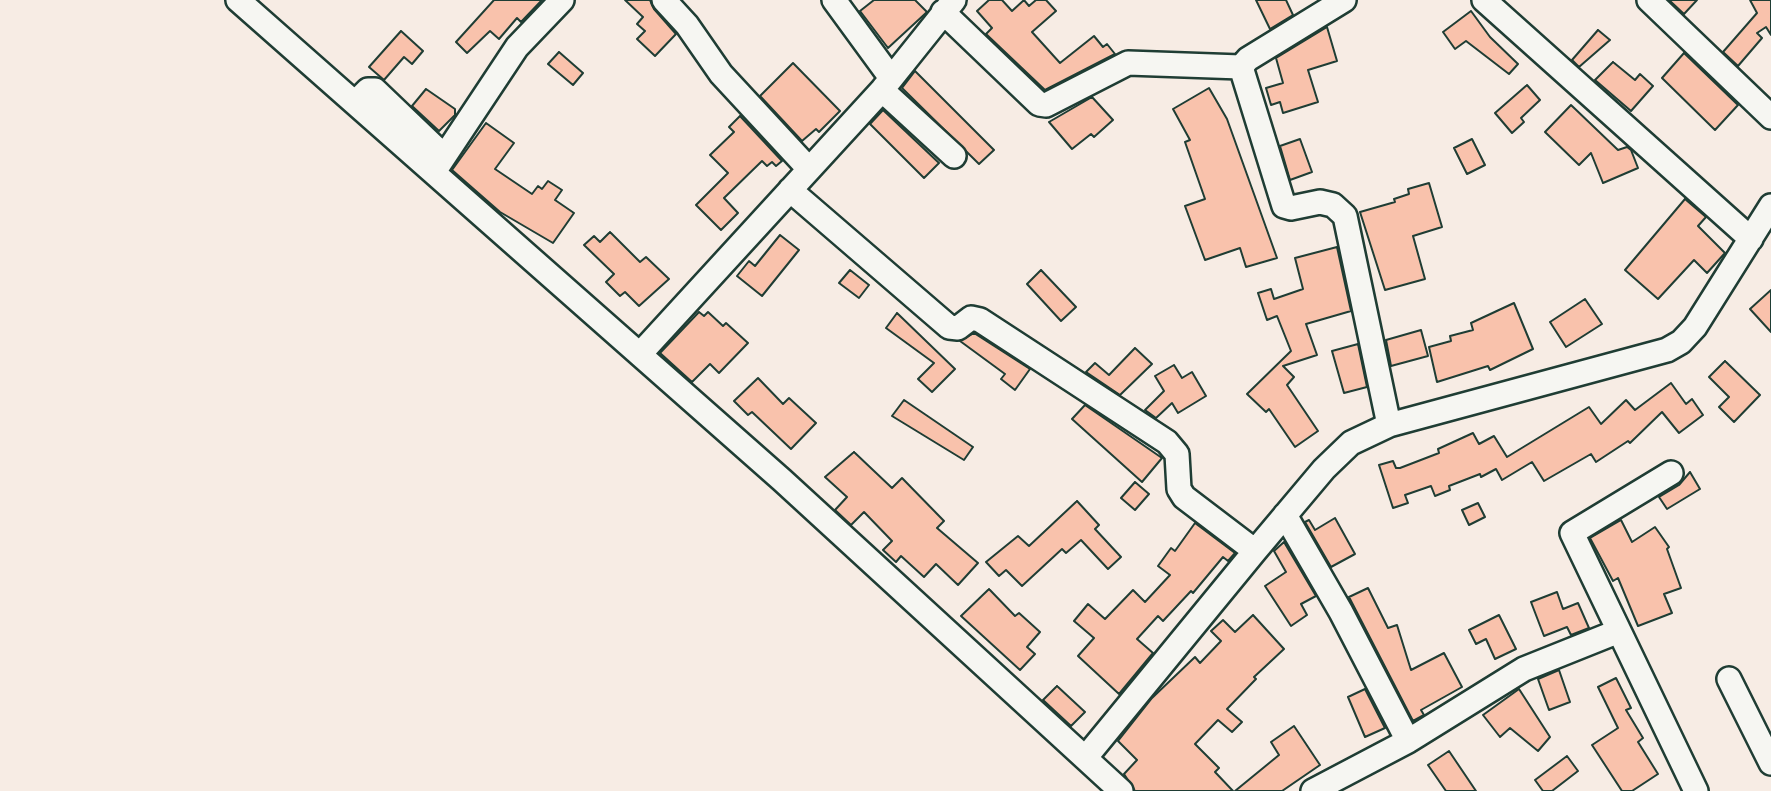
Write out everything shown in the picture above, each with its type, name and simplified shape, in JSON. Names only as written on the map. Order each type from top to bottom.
[{"type":"street","points":[[439,164],[517,47],[562,0]]},
{"type":"street","points":[[664,0],[687,25],[721,74],[809,169]]},
{"type":"street","points":[[834,0],[886,84],[954,156]]},
{"type":"street","points":[[640,354],[886,84],[949,6],[1039,104],[1045,106],[1128,63],[1241,67],[1344,0]]},
{"type":"street","points":[[1483,0],[1751,240]]},
{"type":"street","points":[[1649,0],[1771,117]]},
{"type":"street","points":[[245,2],[355,103],[439,164],[640,354],[1087,757],[1121,791]]},
{"type":"street","points":[[1241,67],[1284,206],[1291,208],[1320,202],[1333,205],[1345,216],[1389,425]]},
{"type":"street","points":[[790,190],[949,327],[958,328],[971,318],[980,320],[1167,442],[1177,454],[1179,489],[1184,497],[1255,551]]},
{"type":"street","points":[[1087,757],[1285,515],[1324,469],[1351,443],[1389,425],[1667,350],[1681,342],[1695,327],[1771,206]]},
{"type":"street","points":[[1671,473],[1572,533],[1696,791]]},
{"type":"street","points":[[1285,515],[1341,612],[1408,741]]},
{"type":"street","points":[[1313,791],[1408,741],[1524,669],[1619,631]]},
{"type":"street","points":[[1729,679],[1771,763]]},
{"type":"building","points":[[494,0],[542,0],[521,22],[517,18],[499,39],[490,31],[467,53],[456,42]]},
{"type":"building","points":[[625,0],[650,0],[654,9],[676,34],[655,56],[637,39],[645,31],[637,24],[643,17]]},
{"type":"building","points":[[874,0],[915,0],[927,12],[888,48],[860,11]]},
{"type":"building","points":[[989,0],[1002,0],[1012,11],[1024,0],[1029,6],[1036,0],[1046,0],[1056,11],[1032,32],[1060,63],[1094,36],[1103,47],[1107,44],[1115,54],[1045,90],[986,34],[992,28],[977,11]]},
{"type":"building","points":[[1256,0],[1286,0],[1293,15],[1270,29]]},
{"type":"building","points":[[1669,0],[1697,0],[1684,14]]},
{"type":"building","points":[[1750,0],[1771,0],[1771,35],[1766,27],[1757,33],[1762,38],[1738,66],[1723,52],[1757,13]]},
{"type":"building","points":[[1471,11],[1490,37],[1518,64],[1509,74],[1466,41],[1455,49],[1443,32]]},
{"type":"building","points":[[1327,27],[1337,61],[1308,70],[1318,102],[1283,113],[1280,102],[1271,105],[1266,88],[1283,83],[1276,58]]},
{"type":"building","points":[[1598,30],[1610,40],[1579,67],[1572,60]]},
{"type":"building","points":[[401,31],[423,51],[412,64],[404,57],[384,80],[369,67]]},
{"type":"building","points":[[559,52],[583,73],[573,85],[548,64]]},
{"type":"building","points":[[1684,53],[1738,105],[1715,130],[1662,78]]},
{"type":"building","points":[[1613,62],[1635,80],[1640,74],[1653,86],[1631,111],[1595,80]]},
{"type":"building","points":[[793,63],[840,111],[819,132],[816,129],[802,141],[760,96]]},
{"type":"building","points":[[915,71],[994,150],[979,164],[902,88]]},
{"type":"building","points":[[1527,85],[1540,100],[1521,118],[1524,122],[1512,133],[1495,113]]},
{"type":"building","points":[[1209,88],[1227,119],[1277,258],[1246,267],[1240,248],[1205,260],[1185,206],[1205,199],[1185,142],[1190,140],[1173,109]]},
{"type":"building","points":[[426,89],[455,109],[455,115],[439,131],[412,106]]},
{"type":"building","points":[[1092,97],[1113,120],[1094,137],[1091,134],[1072,149],[1049,122]]},
{"type":"building","points":[[1571,105],[1618,150],[1627,147],[1631,150],[1638,168],[1603,183],[1591,153],[1579,165],[1545,132]]},
{"type":"building","points":[[883,110],[939,163],[924,178],[870,124]]},
{"type":"building","points":[[740,116],[782,161],[776,166],[772,162],[767,166],[762,161],[724,198],[738,213],[721,230],[696,205],[728,173],[710,155],[734,132],[729,127]]},
{"type":"building","points":[[486,123],[514,143],[495,169],[532,194],[538,186],[542,189],[548,181],[562,190],[555,200],[574,213],[553,243],[500,212],[452,170]]},
{"type":"building","points":[[1300,139],[1312,172],[1290,180],[1280,146]]},
{"type":"building","points":[[1472,139],[1485,165],[1467,174],[1454,148]]},
{"type":"building","points":[[1429,183],[1442,227],[1413,236],[1425,279],[1385,290],[1360,212],[1395,202],[1394,199],[1409,194],[1408,189]]},
{"type":"building","points":[[1685,199],[1706,217],[1698,226],[1725,253],[1707,273],[1694,260],[1658,299],[1625,270]]},
{"type":"building","points":[[610,232],[640,262],[646,257],[669,279],[639,306],[625,292],[620,296],[606,282],[614,274],[584,245],[594,236],[600,242]]},
{"type":"building","points":[[780,235],[799,250],[762,296],[737,276],[749,261],[755,266]]},
{"type":"building","points":[[1337,247],[1351,311],[1306,324],[1317,355],[1283,366],[1294,377],[1287,385],[1318,431],[1295,447],[1269,409],[1266,412],[1247,394],[1291,351],[1277,316],[1267,320],[1258,293],[1271,289],[1274,299],[1303,289],[1295,258]]},
{"type":"building","points":[[850,270],[869,285],[859,298],[839,283]]},
{"type":"building","points":[[1041,270],[1076,307],[1061,321],[1027,284]]},
{"type":"building","points":[[1771,290],[1771,332],[1750,309]]},
{"type":"building","points":[[1585,299],[1602,324],[1566,347],[1550,322]]},
{"type":"building","points":[[1514,303],[1533,349],[1490,370],[1488,366],[1437,382],[1429,347],[1451,341],[1450,336],[1473,330],[1471,323]]},
{"type":"building","points":[[699,312],[704,316],[708,312],[723,326],[726,323],[748,343],[719,373],[710,364],[692,382],[660,353]]},
{"type":"building","points":[[897,313],[955,369],[932,392],[918,379],[934,363],[886,328]]},
{"type":"building","points":[[1421,330],[1428,356],[1391,366],[1386,340]]},
{"type":"building","points":[[974,333],[1030,369],[1015,390],[1001,379],[1005,374],[960,341]]},
{"type":"building","points":[[1358,344],[1367,387],[1344,393],[1332,351]]},
{"type":"building","points":[[1135,348],[1152,364],[1120,395],[1086,372],[1095,363],[1109,375]]},
{"type":"building","points":[[1725,361],[1760,395],[1734,422],[1719,407],[1729,397],[1709,377]]},
{"type":"building","points":[[1174,365],[1182,378],[1192,372],[1206,396],[1178,413],[1172,403],[1156,418],[1145,410],[1164,391],[1155,376]]},
{"type":"building","points":[[758,378],[783,404],[789,398],[816,423],[791,449],[752,412],[748,415],[734,401]]},
{"type":"building","points":[[1671,383],[1686,404],[1692,399],[1703,415],[1679,433],[1662,412],[1630,443],[1628,441],[1596,462],[1591,454],[1544,481],[1532,462],[1502,480],[1496,469],[1481,477],[1480,474],[1449,486],[1450,490],[1435,496],[1431,486],[1405,495],[1408,503],[1393,508],[1379,465],[1393,461],[1396,468],[1400,468],[1439,453],[1438,449],[1473,433],[1479,444],[1494,436],[1507,457],[1589,407],[1601,424],[1626,400],[1635,410]]},
{"type":"building","points":[[904,400],[973,447],[964,460],[892,416]]},
{"type":"building","points":[[1085,405],[1162,458],[1142,482],[1072,419]]},
{"type":"building","points":[[854,452],[892,488],[902,478],[944,521],[937,528],[978,563],[958,585],[936,564],[924,577],[901,556],[896,562],[883,550],[892,541],[864,512],[851,525],[835,510],[847,497],[825,477]]},
{"type":"building","points":[[1690,472],[1700,489],[1667,509],[1659,497],[1679,485]]},
{"type":"building","points":[[1135,482],[1149,494],[1135,510],[1121,498]]},
{"type":"building","points":[[1077,501],[1099,525],[1095,529],[1121,557],[1108,569],[1081,540],[1066,553],[1062,549],[1022,586],[1006,570],[999,576],[986,562],[1018,536],[1029,546]]},
{"type":"building","points":[[1478,503],[1485,517],[1469,525],[1462,510]]},
{"type":"building","points":[[1335,518],[1355,554],[1331,567],[1305,522],[1309,520],[1315,530]]},
{"type":"building","points":[[1621,520],[1632,542],[1655,527],[1669,547],[1667,549],[1681,588],[1664,594],[1672,613],[1638,626],[1618,578],[1613,581],[1590,538]]},
{"type":"building","points":[[1195,523],[1235,553],[1228,561],[1223,557],[1193,593],[1191,591],[1163,621],[1158,616],[1137,639],[1153,653],[1119,694],[1078,656],[1094,638],[1074,621],[1088,604],[1105,619],[1133,590],[1145,602],[1170,575],[1158,566],[1171,548],[1175,551]]},
{"type":"building","points":[[1284,542],[1316,596],[1301,604],[1307,615],[1291,626],[1265,586],[1286,572],[1274,551]]},
{"type":"building","points":[[1368,588],[1388,628],[1397,625],[1411,670],[1444,653],[1462,687],[1421,710],[1424,715],[1413,721],[1349,597]]},
{"type":"building","points":[[989,589],[1015,616],[1019,613],[1040,632],[1027,647],[1035,654],[1020,670],[961,616]]},
{"type":"building","points":[[1557,592],[1563,609],[1578,603],[1589,628],[1571,635],[1567,627],[1544,636],[1531,602]]},
{"type":"building","points":[[1253,615],[1284,649],[1254,677],[1256,679],[1227,709],[1242,722],[1232,732],[1218,720],[1195,744],[1219,768],[1215,772],[1233,791],[1135,791],[1124,774],[1137,760],[1118,741],[1152,698],[1195,657],[1200,663],[1221,641],[1211,631],[1223,620],[1235,632]]},
{"type":"building","points":[[1499,615],[1516,649],[1495,659],[1486,639],[1476,644],[1469,630]]},
{"type":"building","points":[[1559,670],[1570,702],[1549,710],[1538,679]]},
{"type":"building","points":[[1616,678],[1631,708],[1626,710],[1643,738],[1638,742],[1658,774],[1632,791],[1622,791],[1592,745],[1618,728],[1598,687]]},
{"type":"building","points":[[1057,686],[1085,712],[1071,726],[1043,700]]},
{"type":"building","points":[[1365,689],[1385,728],[1365,737],[1348,697]]},
{"type":"building","points":[[1519,689],[1550,737],[1538,751],[1510,728],[1500,737],[1483,715]]},
{"type":"building","points":[[1294,726],[1320,765],[1282,791],[1235,791],[1279,755],[1271,742]]},
{"type":"building","points":[[1449,751],[1476,791],[1446,791],[1428,765]]},
{"type":"building","points":[[1567,756],[1578,771],[1552,791],[1543,791],[1535,780]]}]
